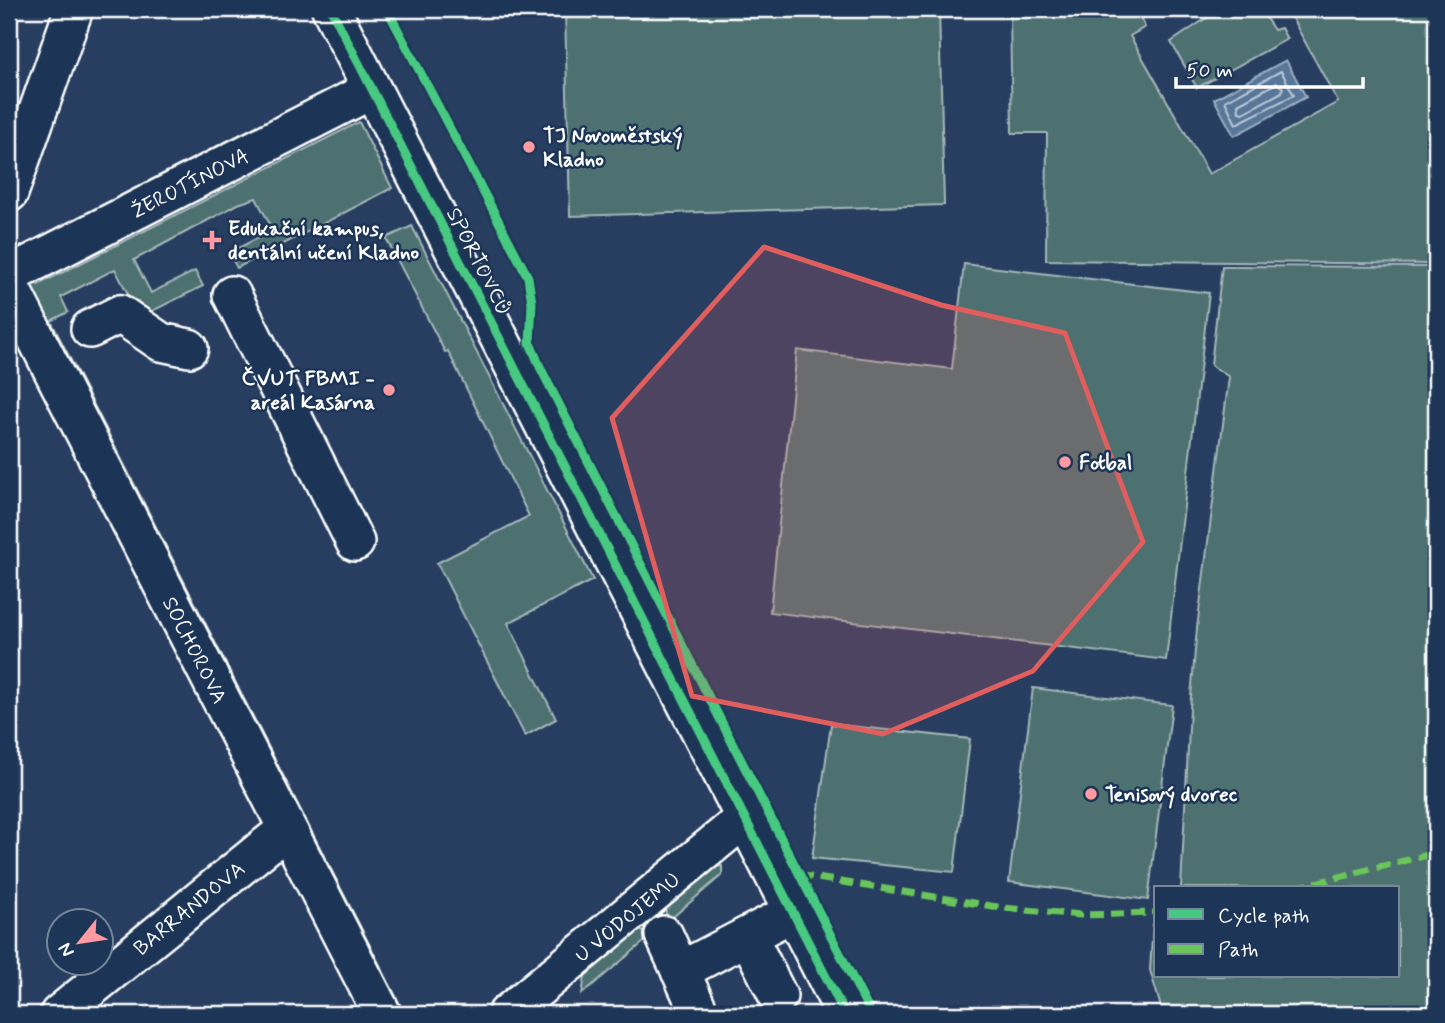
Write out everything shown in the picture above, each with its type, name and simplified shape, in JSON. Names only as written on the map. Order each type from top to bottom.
[{"type":"street","points":[[9,192],[74,9]]},
{"type":"street","name":"SPORTOVCŮ","points":[[331,9],[845,1014]]},
{"type":"street","name":"ŽEROTÍNOVA","points":[[9,275],[371,90]]},
{"type":"street","name":"SOCHOROVA","points":[[9,285],[382,1014]]},
{"type":"street","points":[[232,295],[355,542]]},
{"type":"street","points":[[90,329],[120,314],[161,342],[190,348]]},
{"type":"street","name":"U VODOJEMU","points":[[507,1014],[745,818]]},
{"type":"street","name":"BARRANDOVA","points":[[59,1014],[287,829]]},
{"type":"street","points":[[680,971],[793,912]]},
{"type":"street","points":[[664,935],[700,1014]]},
{"type":"street","points":[[748,936],[778,996]]},
{"type":"highlighted area","points":[[764,247],[941,305],[1065,333],[1143,542],[1033,671],[883,734],[692,696],[612,418]]},
{"type":"green space","points":[[565,9],[939,9],[944,205],[570,216]]},
{"type":"green space","points":[[1010,9],[1136,9],[1145,27],[1130,36],[1209,174],[1338,102],[1287,9],[1436,9],[1436,264],[1046,260],[1047,133],[1012,133]]},
{"type":"green space","points":[[1220,9],[1260,9],[1274,30],[1281,28],[1287,39],[1197,88],[1171,42]]},
{"type":"green space","points":[[359,122],[392,188],[237,268],[229,253],[273,230],[256,198],[238,204],[134,260],[151,293],[195,271],[203,286],[140,317],[115,269],[61,297],[68,312],[51,321],[405,1014],[394,1014],[24,282],[31,274],[38,285]]},
{"type":"green space","points":[[412,226],[593,580],[508,623],[556,719],[525,736],[437,563],[529,516],[448,351],[445,352],[386,238]]},
{"type":"green space","name":"Fotbal","points":[[964,264],[1209,293],[1166,660],[770,612],[797,350],[952,369]]},
{"type":"green space","points":[[1222,266],[1436,267],[1436,1014],[1163,1014],[1150,970],[1154,923],[1154,978],[1400,978],[1400,886],[1181,886],[1197,628],[1229,377],[1211,365]]},
{"type":"green space","name":"Tenisový dvorec","points":[[1033,688],[1172,705],[1148,900],[1009,882]]},
{"type":"green space","points":[[831,724],[970,739],[954,872],[812,858]]},
{"type":"green space","points":[[722,866],[722,875],[667,922],[665,907],[708,868]]},
{"type":"green space","points":[[638,929],[651,936],[582,994],[586,971]]},
{"type":"water","points":[[1286,60],[1306,97],[1234,136],[1214,99]]},
{"type":"marked path","points":[[1303,886],[1436,853]]},
{"type":"marked path","points":[[798,875],[1004,908],[1081,915],[1154,913]]},
{"type":"cycle path","points":[[331,9],[845,1014]]},
{"type":"cycle path","points":[[387,9],[528,277],[532,303],[530,343],[541,369],[871,1014]]},
{"type":"place","name":"TJ Novoměstský Kladno","points":[[529,147]]},
{"type":"place","name":"Edukační kampus, dentální učení Kladno","points":[[212,240]]},
{"type":"place","name":"ČVUT FBMI - areál Kasárna","points":[[389,390]]},
{"type":"place","name":"Fotbal","points":[[1065,462]]},
{"type":"place","name":"Tenisový dvorec","points":[[1091,794]]}]
